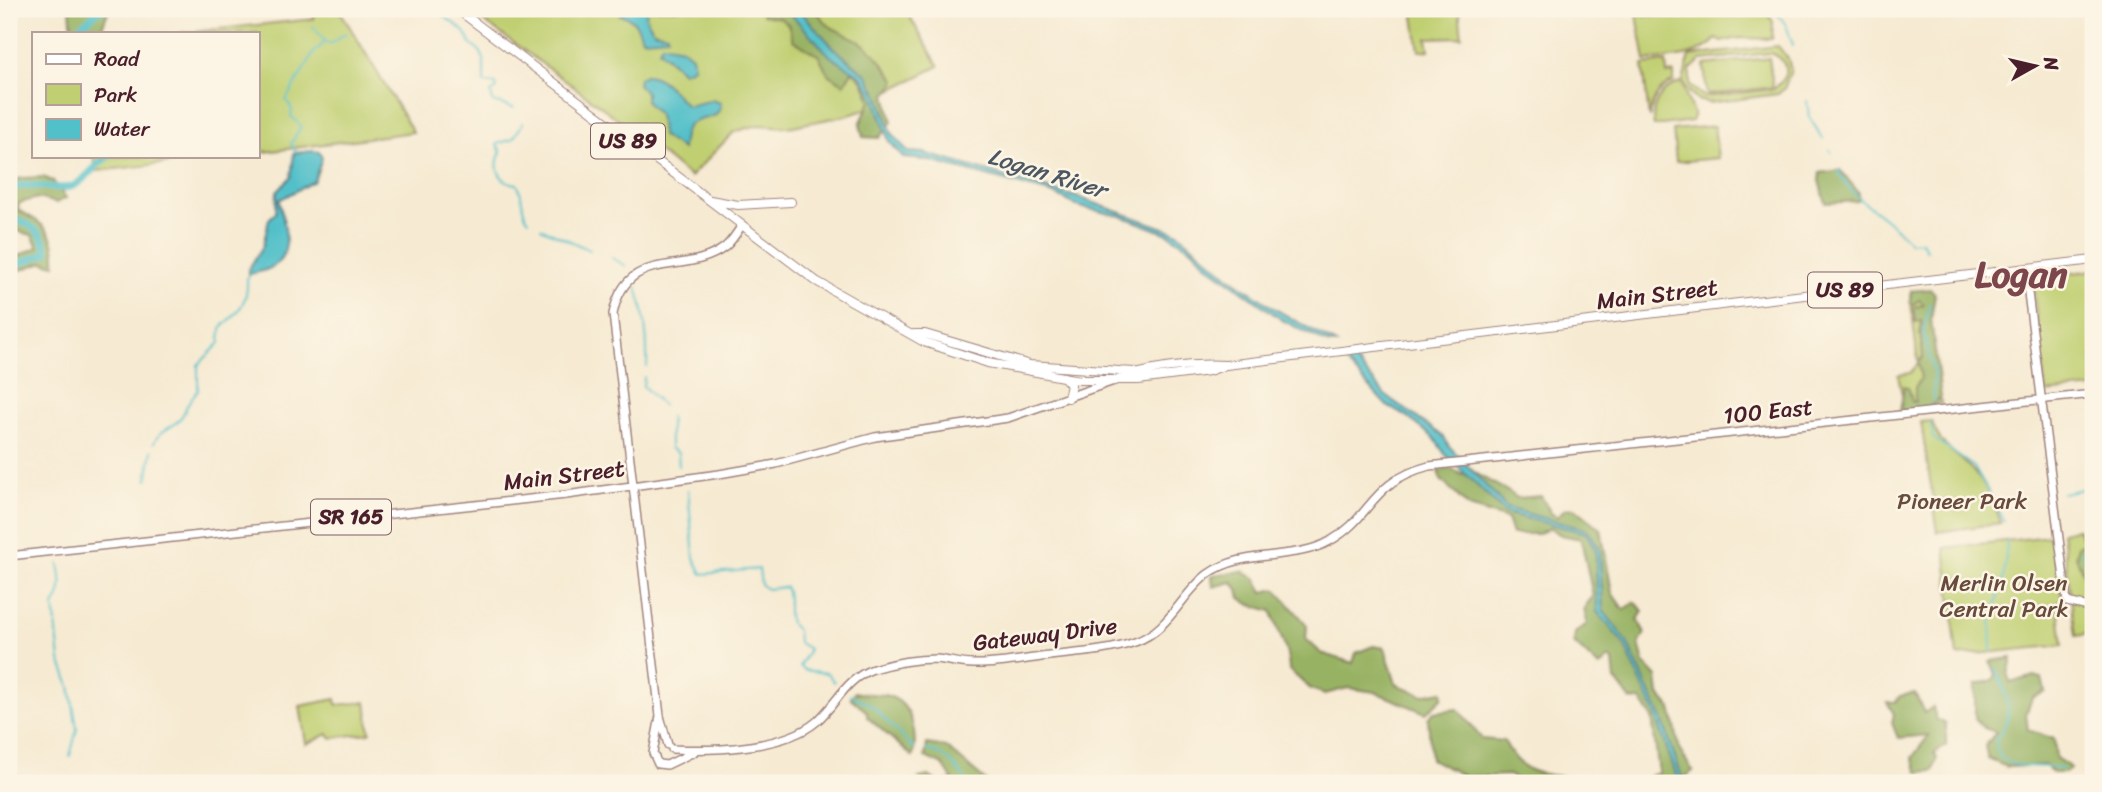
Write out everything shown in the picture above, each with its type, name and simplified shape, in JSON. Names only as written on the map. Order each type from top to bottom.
[{"type":"highway","name":"US 89","points":[[457,9],[707,200],[845,300],[925,342],[988,363],[1064,377],[1114,381]]},
{"type":"highway","points":[[707,200],[730,205],[791,202]]},
{"type":"highway","name":"Main Street","points":[[1114,381],[1137,372],[1208,364],[1226,365],[2093,260]]},
{"type":"highway","name":"US 89","points":[[914,334],[925,334],[1030,365],[1137,372]]},
{"type":"highway","name":"Main Street","points":[[1114,381],[1209,371],[1226,365]]},
{"type":"highway","points":[[1064,377],[1071,385],[1068,398]]},
{"type":"main road","points":[[660,716],[653,757],[658,764],[667,765],[673,760],[660,716],[614,329],[615,301],[627,282],[638,273],[658,265],[694,259],[718,251],[727,245],[742,225]]},
{"type":"main road","points":[[2025,269],[2067,602],[2093,608]]},
{"type":"main road","name":"Main Street","points":[[9,556],[633,486],[776,464],[875,437],[1009,418],[1114,381]]},
{"type":"main road","name":"100 East","points":[[1446,464],[2093,394]]},
{"type":"main road","name":"Gateway Drive","points":[[673,760],[698,751],[788,738],[815,723],[852,681],[879,668],[924,660],[986,664],[1112,648],[1139,641],[1158,629],[1198,582],[1214,570],[1235,561],[1301,550],[1329,542],[1346,530],[1387,485],[1416,470],[1446,464]]},
{"type":"main road","points":[[656,747],[670,747]]},
{"type":"main road","name":"Gateway Drive","points":[[670,747],[698,751]]},
{"type":"green space","points":[[70,9],[109,9],[100,32],[72,32]]},
{"type":"green space","points":[[316,9],[339,9],[413,132],[259,153],[259,32],[190,32],[313,19]]},
{"type":"green space","points":[[467,9],[905,9],[939,66],[885,93],[888,102],[849,115],[788,127],[758,125],[734,132],[690,177],[618,119]]},
{"type":"green space","points":[[763,9],[816,9],[830,26],[859,41],[879,59],[896,81],[886,95],[892,122],[879,138],[863,137],[860,124],[871,100],[863,81],[852,71],[844,84],[828,74],[819,56],[793,40],[788,24],[780,18],[762,15]]},
{"type":"green space","points":[[1413,9],[1459,9],[1462,37],[1427,38],[1429,50],[1419,51]]},
{"type":"green space","points":[[1636,9],[1640,9],[1641,15],[1684,16],[1708,15],[1713,9],[1766,9],[1773,22],[1772,39],[1739,38],[1721,42],[1716,39],[1693,54],[1645,61]]},
{"type":"green space","points":[[1778,46],[1788,59],[1791,70],[1784,89],[1778,94],[1710,103],[1697,100],[1686,89],[1683,81],[1690,56]],"holes":[[[1770,53],[1778,57],[1785,70],[1784,79],[1774,89],[1705,97],[1690,86],[1690,70],[1701,60]]]},
{"type":"green space","points":[[1769,58],[1773,87],[1707,95],[1704,65]]},
{"type":"green space","points":[[1666,62],[1667,74],[1674,73],[1674,81],[1657,96],[1649,118],[1643,65]]},
{"type":"green space","points":[[1681,82],[1694,116],[1692,121],[1654,126],[1658,99]]},
{"type":"green space","points":[[1714,126],[1718,158],[1676,162],[1673,130]]},
{"type":"green space","points":[[94,158],[215,158],[97,171]]},
{"type":"green space","points":[[1840,170],[1859,193],[1858,201],[1826,203],[1819,181],[1820,173]]},
{"type":"green space","points":[[43,177],[53,181],[66,198],[56,203],[38,198],[19,203],[18,210],[47,230],[54,245],[55,265],[43,262],[9,274],[9,260],[38,247],[32,235],[9,229],[9,182]]},
{"type":"green space","points":[[2093,270],[2093,388],[2046,393],[2032,279]]},
{"type":"green space","points":[[1931,289],[1935,294],[1931,319],[1941,397],[1928,408],[1900,412],[1904,386],[1909,389],[1912,402],[1915,402],[1915,387],[1921,378],[1918,362],[1923,357],[1920,334],[1922,321],[1915,322],[1914,307],[1924,305],[1920,300],[1914,304],[1910,302],[1911,291]]},
{"type":"green space","points":[[1931,292],[1929,320],[1941,404],[1905,410],[1898,375],[1910,373],[1918,363],[1910,295]]},
{"type":"green space","name":"Pioneer Park","points":[[1932,421],[1939,438],[1980,479],[2001,523],[1938,532],[1921,422]]},
{"type":"green space","points":[[1449,468],[1463,475],[1469,468],[1517,498],[1541,496],[1551,513],[1557,517],[1565,509],[1575,508],[1601,529],[1612,593],[1624,610],[1635,602],[1643,611],[1638,620],[1645,633],[1639,644],[1644,663],[1657,677],[1659,695],[1671,708],[1680,751],[1693,771],[1671,783],[1659,784],[1647,780],[1651,775],[1659,774],[1652,718],[1641,700],[1631,700],[1615,680],[1613,661],[1609,658],[1599,667],[1574,643],[1575,633],[1587,624],[1584,608],[1593,596],[1581,539],[1561,535],[1550,528],[1538,534],[1512,534],[1507,519],[1469,507],[1441,480],[1438,471]]},
{"type":"green space","points":[[2078,529],[2093,563],[2093,633],[2076,636],[2062,532]]},
{"type":"green space","name":"Merlin Olsen Central Park","points":[[2049,536],[2053,538],[2062,597],[2058,603],[2063,645],[1957,656],[1945,548]]},
{"type":"green space","points":[[2088,544],[2093,556],[2093,599],[2076,556],[2078,545]]},
{"type":"green space","points":[[1243,571],[1256,579],[1263,592],[1276,589],[1307,625],[1306,639],[1321,653],[1353,663],[1356,653],[1373,646],[1385,648],[1396,684],[1422,695],[1442,691],[1443,697],[1426,713],[1375,692],[1348,688],[1325,694],[1311,689],[1289,670],[1287,654],[1272,611],[1251,605],[1240,598],[1238,589],[1232,582],[1213,587],[1212,575]]},
{"type":"green space","points":[[2012,658],[2008,675],[2010,683],[2034,676],[2042,678],[2045,692],[2032,698],[2026,714],[2028,730],[2054,739],[2056,758],[2071,768],[2065,773],[2053,773],[2045,765],[2007,767],[1988,759],[1985,746],[1996,732],[1984,728],[1975,718],[1975,685],[1993,680],[1996,674],[1990,661]]},
{"type":"green space","points":[[855,692],[888,696],[903,706],[914,730],[913,757],[867,717],[867,712],[851,698]]},
{"type":"green space","points":[[1915,693],[1924,713],[1933,707],[1936,719],[1946,724],[1946,746],[1934,753],[1937,758],[1933,771],[1918,772],[1912,758],[1929,735],[1898,738],[1892,723],[1894,714],[1887,702],[1895,702],[1900,696]]},
{"type":"green space","points":[[336,699],[337,705],[366,702],[370,733],[330,738],[328,734],[306,744],[300,706]]},
{"type":"green space","points":[[1458,709],[1482,739],[1504,741],[1522,765],[1531,770],[1593,783],[1521,783],[1509,775],[1466,777],[1431,759],[1428,718],[1434,712]]},
{"type":"green space","points":[[927,744],[946,747],[988,783],[939,783],[953,780],[943,765],[925,757]]},
{"type":"green space","points":[[929,776],[939,783],[926,783],[919,778]]},
{"type":"water","points":[[627,9],[647,9],[646,18],[654,31],[667,34],[668,37],[642,39],[635,23],[620,15]]},
{"type":"water","points":[[786,9],[798,9],[835,49],[867,75],[880,99],[891,132],[908,152],[924,153],[1083,199],[1178,233],[1228,276],[1272,307],[1336,344],[1329,344],[1282,320],[1207,265],[1192,249],[1168,234],[1121,216],[1080,207],[1054,194],[927,160],[904,158],[889,141],[874,97],[861,76],[831,57]]},
{"type":"water","points":[[662,44],[682,48],[692,56],[694,67],[683,72],[659,50]]},
{"type":"water","points":[[645,75],[663,82],[687,106],[713,100],[720,103],[721,107],[716,115],[690,124],[684,133],[682,149],[662,136],[659,115],[646,102],[646,93],[638,84],[639,78]]},
{"type":"water","points":[[319,152],[322,158],[314,181],[279,200],[286,238],[282,258],[264,271],[248,274],[263,246],[269,219],[276,212],[277,191],[291,177],[294,153]]},
{"type":"water","points":[[1353,358],[1385,395],[1444,437],[1448,445],[1507,508],[1588,530],[1600,549],[1603,610],[1627,642],[1662,719],[1684,783],[1679,783],[1654,711],[1624,644],[1597,612],[1596,551],[1586,533],[1505,513],[1445,454],[1434,438],[1406,416],[1387,406],[1343,359]]},
{"type":"waterway","points":[[77,32],[80,26],[102,9]]},
{"type":"waterway","points":[[434,9],[460,28],[470,44],[480,51],[484,59],[484,83],[496,84],[497,89],[491,93],[493,102],[514,108]]},
{"type":"waterway","points":[[1774,9],[1786,25],[1793,45]]},
{"type":"waterway","points":[[313,26],[324,40]]},
{"type":"waterway","points":[[296,152],[291,144],[301,126],[291,116],[292,109],[286,100],[314,52],[325,41],[330,44],[346,33]]},
{"type":"waterway","points":[[1807,101],[1809,117],[1823,139]]},
{"type":"waterway","points":[[523,123],[513,139],[497,144],[501,152],[498,169],[502,177],[517,184],[524,212],[529,220]]},
{"type":"waterway","points":[[9,188],[69,187],[80,182],[106,158]]},
{"type":"waterway","points":[[1838,170],[1861,200],[1891,223],[1909,242],[1922,241],[1926,250]]},
{"type":"waterway","points":[[9,218],[23,222],[39,233],[47,253],[9,267]]},
{"type":"waterway","points":[[541,228],[590,250]]},
{"type":"waterway","points":[[612,258],[626,266]]},
{"type":"waterway","points":[[154,443],[158,436],[179,420],[198,391],[198,365],[220,343],[221,328],[241,306],[246,294],[247,278],[251,274]]},
{"type":"waterway","points":[[637,287],[645,326],[647,366]]},
{"type":"waterway","points":[[1930,304],[1923,333],[1934,373],[1934,402]]},
{"type":"waterway","points":[[644,377],[643,386],[663,406]]},
{"type":"waterway","points":[[670,417],[670,448],[678,453],[679,466]]},
{"type":"waterway","points":[[1931,424],[1933,438],[1974,467],[2004,521]]},
{"type":"waterway","points":[[147,480],[152,450]]},
{"type":"waterway","points":[[2062,493],[2093,487]]},
{"type":"waterway","points":[[688,490],[694,558],[702,574],[759,569],[761,585],[767,589],[785,587],[788,615],[792,626],[797,630],[798,642],[809,649],[800,666],[804,670],[827,673],[834,682]]},
{"type":"waterway","points":[[1992,652],[1991,622],[2004,577],[2007,542]]},
{"type":"waterway","points":[[2082,550],[2093,591]]},
{"type":"waterway","points":[[59,564],[61,586],[54,606],[60,660],[70,686],[77,729],[70,756]]},
{"type":"waterway","points":[[1996,668],[2008,705],[2007,721],[1996,739],[1997,753],[2003,759],[2019,765],[2063,769]]},
{"type":"waterway","points":[[851,695],[871,705],[914,749]]},
{"type":"waterway","points":[[926,750],[933,751],[950,762],[967,783]]},
{"type":"district","name":"Logan","points":[[2021,274]]},
{"type":"water label","name":"Logan River","points":[[1047,173]]}]
